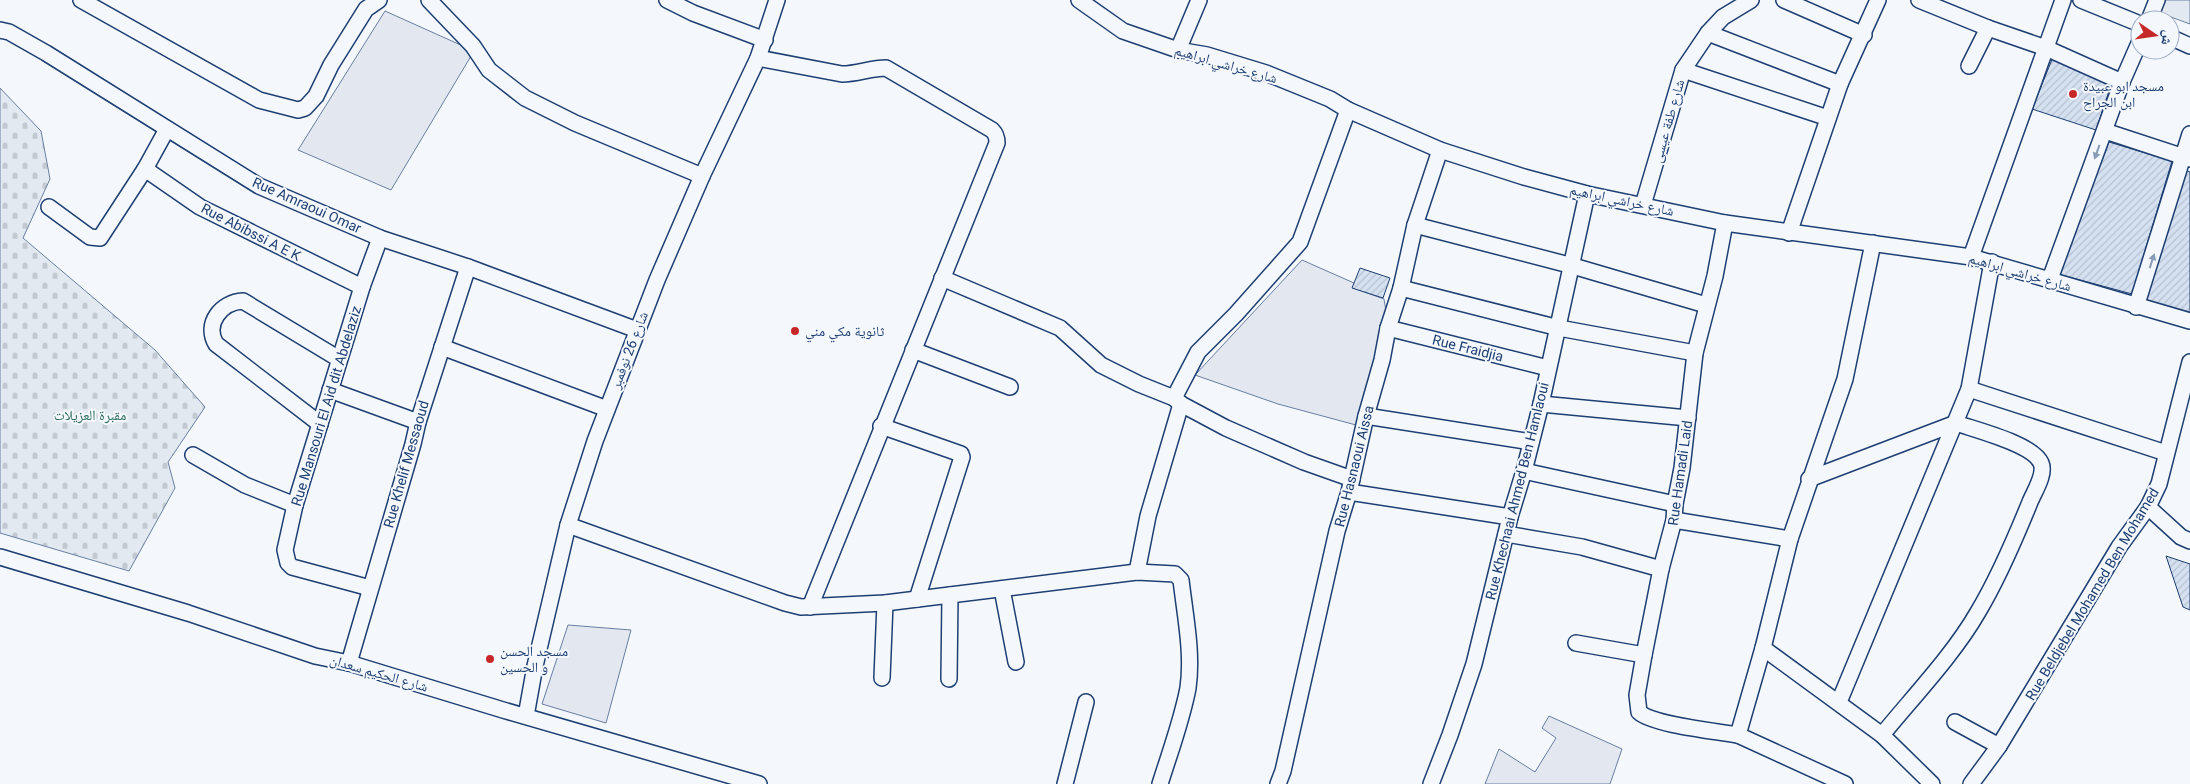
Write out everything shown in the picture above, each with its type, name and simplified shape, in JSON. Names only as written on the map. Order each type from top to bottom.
[{"type":"street","points":[[81,0],[259,100],[298,110],[305,108],[316,96],[331,65],[366,9],[379,0]]},
{"type":"street","points":[[429,0],[473,46],[489,70],[525,98],[575,123],[702,176]]},
{"type":"street","points":[[667,0],[693,13],[765,40]]},
{"type":"street","name":"شارع 26 نوفمبر","points":[[526,716],[537,657],[568,525],[607,409],[637,330],[702,176],[758,58],[777,0]]},
{"type":"street","name":"شارع خراشي ابراهيم","points":[[1079,0],[1123,31],[1178,50],[1207,55],[1266,73],[1330,99],[1348,110],[1440,150],[1524,177],[1587,194],[1725,223],[1971,257],[2190,322]]},
{"type":"street","points":[[1178,50],[1199,0]]},
{"type":"street","points":[[1784,0],[1864,34]]},
{"type":"street","points":[[1789,233],[1840,84],[1878,0]]},
{"type":"street","points":[[1919,0],[1988,28],[2046,48],[2122,82]]},
{"type":"street","points":[[1971,257],[2063,0]]},
{"type":"street","points":[[2081,0],[2130,20]]},
{"type":"street","name":"شارع طفة عيسى","points":[[1643,205],[1683,70],[1708,32],[1723,17],[1746,1]]},
{"type":"street","points":[[1969,66],[1988,28]]},
{"type":"street","name":"Rue Amraoui Omar","points":[[0,30],[9,32],[46,53],[259,186],[380,238],[468,267],[637,330]]},
{"type":"street","points":[[1708,32],[1840,84]]},
{"type":"street","points":[[758,58],[842,74],[854,74],[877,68],[886,68],[996,133],[997,143],[881,426],[810,607]]},
{"type":"street","points":[[2050,279],[2132,60]]},
{"type":"street","points":[[1683,70],[1828,118]]},
{"type":"street","points":[[1137,572],[1148,516],[1177,401],[1198,352],[1236,314],[1300,242],[1348,110]]},
{"type":"street","points":[[49,207],[90,237],[98,239],[108,228],[145,169],[167,129]]},
{"type":"street","points":[[2105,132],[2186,158]]},
{"type":"street","points":[[2136,307],[2186,158],[2190,134]]},
{"type":"street","name":"Rue Hasnaoui Aissa","points":[[1278,784],[1283,771],[1337,531],[1382,360],[1388,328],[1401,288],[1415,225],[1440,150]]},
{"type":"street","name":"Rue Abibssi A E K","points":[[145,169],[200,207],[362,287]]},
{"type":"street","name":"Rue Khechaai Ahmed Ben Hamlaoui","points":[[1431,784],[1474,664],[1510,517],[1541,404],[1573,266],[1587,194]]},
{"type":"street","name":"Rue Hamadi Laid","points":[[1725,223],[1715,276],[1706,305],[1695,354],[1674,520],[1661,569],[1637,695],[1639,712],[1644,717],[1738,735]]},
{"type":"street","points":[[1415,225],[1573,266],[1706,305]]},
{"type":"street","name":"Rue Mansouri El Aid dit Abdelaziz","points":[[370,588],[298,570],[288,563],[285,550],[295,505],[339,359],[380,238]]},
{"type":"street","points":[[1845,784],[1738,735],[1764,648],[1790,539],[1809,479],[1845,380],[1873,243]]},
{"type":"street","points":[[1839,702],[1969,389],[1992,262]]},
{"type":"street","name":"Rue Khelif Messaoud","points":[[349,663],[418,422],[468,267]]},
{"type":"street","points":[[942,278],[1060,328],[1101,365],[1177,401],[1226,428],[1304,462],[1350,485],[1510,517]]},
{"type":"street","points":[[1401,288],[1559,328],[1695,354]]},
{"type":"street","points":[[320,424],[216,344],[211,336],[212,328],[225,305],[233,302],[243,302],[339,359]]},
{"type":"street","name":"Rue Fraidjia","points":[[1388,328],[1548,368]]},
{"type":"street","points":[[442,347],[607,409]]},
{"type":"street","points":[[913,350],[1010,387]]},
{"type":"street","name":"Rue Beldjebel Mohamed Ben Mohamed","points":[[1971,784],[1999,746],[2119,546],[2148,507],[2159,484],[2190,362]]},
{"type":"street","points":[[1969,389],[2166,453]]},
{"type":"street","points":[[330,390],[418,422]]},
{"type":"street","points":[[1541,404],[1688,418]]},
{"type":"street","points":[[1366,416],[1531,442]]},
{"type":"street","points":[[1809,479],[1956,422],[2026,448],[2041,463],[2042,471],[1999,572],[1978,613],[1958,641],[1882,735]]},
{"type":"street","points":[[881,426],[960,454],[962,457],[917,599]]},
{"type":"street","points":[[193,455],[244,485],[295,505]]},
{"type":"street","points":[[1524,471],[1675,504]]},
{"type":"street","points":[[2148,507],[2181,537],[2190,541]]},
{"type":"street","points":[[1674,520],[1790,539]]},
{"type":"street","points":[[568,525],[785,604],[810,607],[885,604],[1137,572],[1175,574],[1181,580],[1188,642],[1188,686],[1181,718],[1160,784]]},
{"type":"street","points":[[1506,534],[1582,547],[1661,569]]},
{"type":"street","name":"شارع الحكيم سعدان","points":[[0,557],[188,613],[315,656],[349,663],[759,784]]},
{"type":"street","points":[[1002,589],[1016,662]]},
{"type":"street","points":[[949,679],[950,595]]},
{"type":"street","points":[[882,678],[885,604]]},
{"type":"street","points":[[1576,643],[1644,655]]},
{"type":"street","points":[[1764,648],[1882,735],[1932,784]]},
{"type":"street","points":[[1065,784],[1086,702]]},
{"type":"street","points":[[1955,722],[1999,746]]},
{"type":"green space","points":[[2165,0],[2190,0],[2190,24],[2180,20],[2180,10],[2161,10]]},
{"type":"green space","name":"مقبرة العزيلات","points":[[0,88],[41,131],[50,179],[23,238],[155,350],[205,407],[168,462],[175,488],[129,571],[0,533]]},
{"type":"shaded area","points":[[385,11],[474,51],[391,190],[298,150]]},
{"type":"shaded area","points":[[1302,260],[1354,283],[1353,288],[1384,299],[1387,317],[1356,425],[1278,404],[1195,375]]},
{"type":"shaded area","points":[[568,625],[631,630],[606,723],[542,704]]},
{"type":"shaded area","points":[[1549,716],[1622,749],[1610,784],[1485,784],[1499,749],[1535,772],[1556,738],[1542,728]]},
{"type":"building","name":"مسجد ابو عبيدة ابن الجراح","points":[[2053,57],[2113,79],[2096,130],[2032,109]]},
{"type":"building","points":[[2109,142],[2172,161],[2132,294],[2058,274]]},
{"type":"building","points":[[2185,170],[2190,172],[2190,317],[2142,304]]},
{"type":"building","points":[[1360,268],[1390,278],[1383,298],[1352,288]]},
{"type":"building","points":[[2166,556],[2190,564],[2190,610],[2183,607]]},
{"type":"place","name":"مسجد ابو عبيدة ابن الجراح","points":[[2073,94]]},
{"type":"place","name":"ثانوية مكي مني","points":[[795,331]]},
{"type":"place","name":"مسجد الحسن و الحسين","points":[[490,659]]}]
